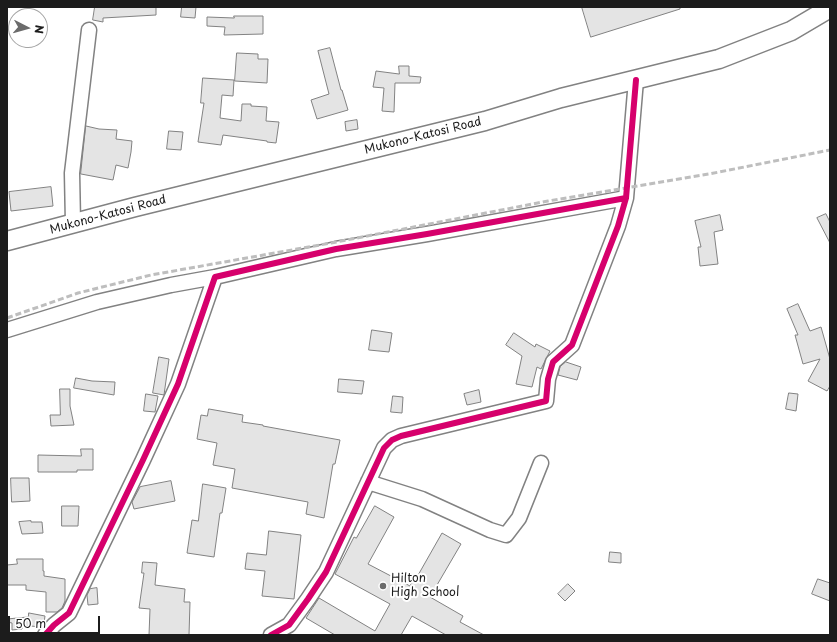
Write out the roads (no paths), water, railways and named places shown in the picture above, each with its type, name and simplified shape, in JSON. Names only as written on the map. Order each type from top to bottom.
[{"type":"main road","name":"Mukono-Katosi Road","points":[[7,241],[187,194],[485,121],[561,98],[719,59],[791,31],[830,8]]},
{"type":"street","points":[[73,223],[72,173],[89,30]]},
{"type":"street","points":[[271,635],[289,625],[326,572],[384,448],[392,440],[401,436],[546,401],[548,379],[553,362],[572,345],[618,226],[626,198],[636,80]]},
{"type":"street","points":[[7,330],[97,302],[171,285],[216,277],[336,249],[626,198]]},
{"type":"street","points":[[45,635],[54,625],[69,613],[144,460],[178,384],[216,277]]},
{"type":"street","points":[[368,482],[422,499],[490,530],[506,535],[519,518],[541,463]]},
{"type":"railway","points":[[7,318],[78,293],[151,275],[331,243],[548,201],[709,174],[830,150]]},
{"type":"place","name":"Hilton High School","points":[[383,586]]}]
